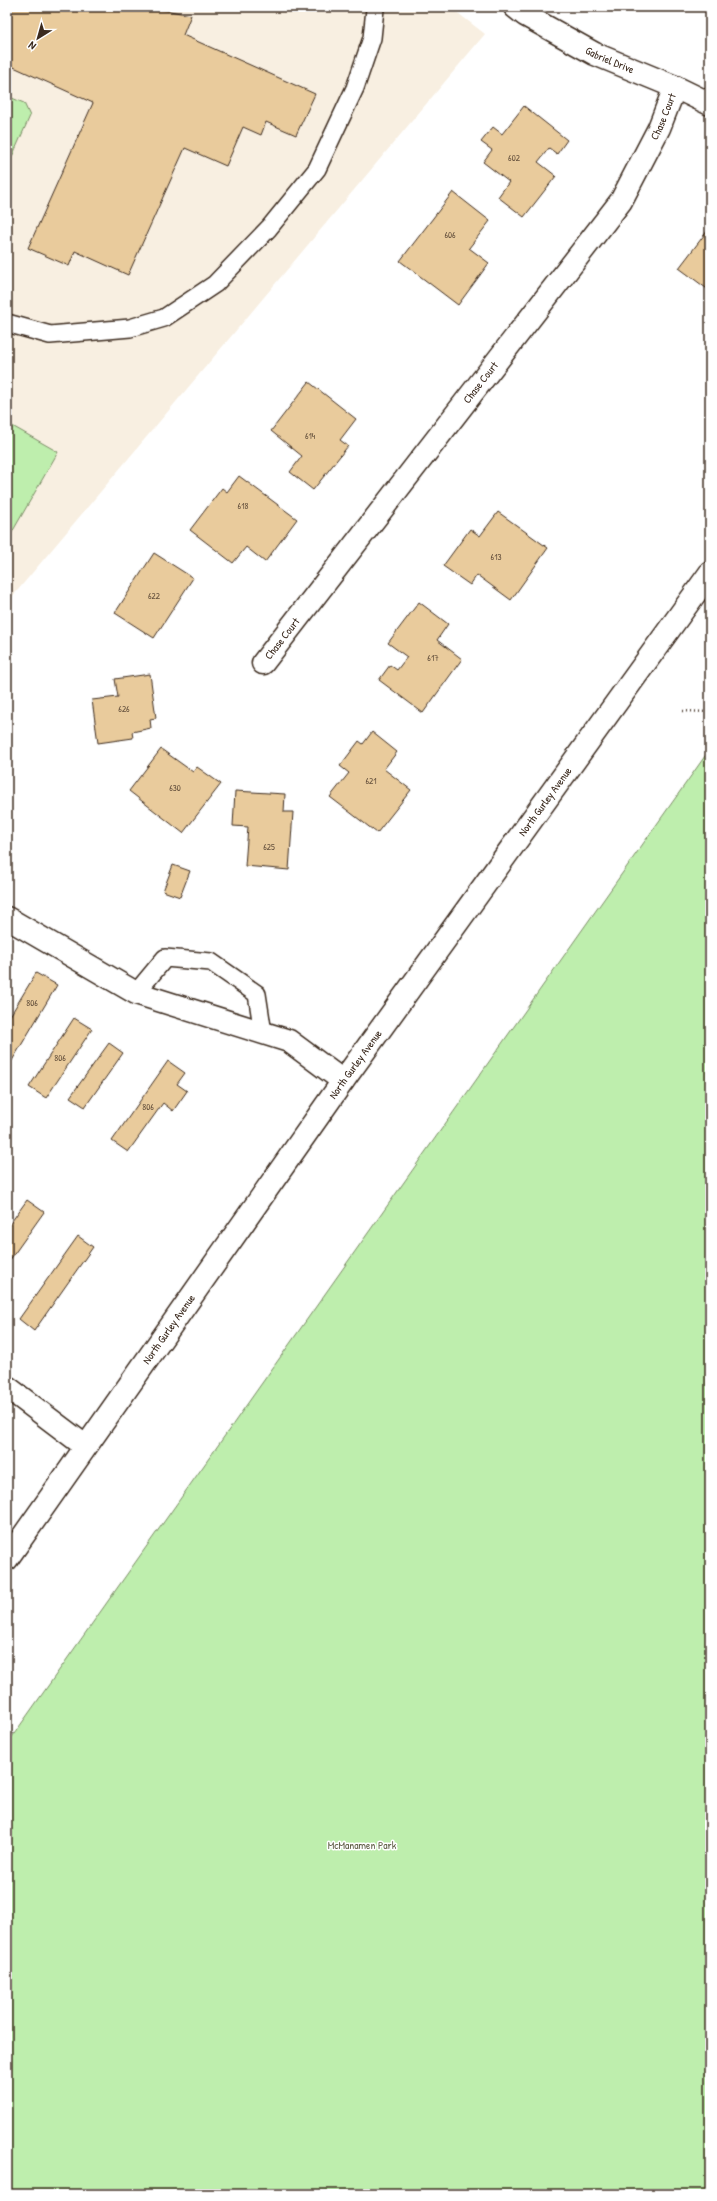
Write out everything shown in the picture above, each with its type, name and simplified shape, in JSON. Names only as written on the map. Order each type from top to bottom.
[{"type":"street","name":"Gabriel Drive","points":[[515,7],[525,15],[596,54],[675,87],[710,104]]},
{"type":"street","name":"Chase Court","points":[[263,663],[622,201],[659,128],[675,87]]},
{"type":"street","name":"North Gurley Avenue","points":[[7,1559],[343,1080],[710,574]]},
{"type":"street","points":[[7,918],[136,993],[289,1041],[343,1080]]},
{"type":"street","points":[[7,1387],[85,1446]]},
{"type":"lane","points":[[7,323],[50,335],[130,328],[164,318],[215,284],[269,228],[317,169],[356,88],[372,38],[375,9]]},
{"type":"lane","points":[[136,993],[165,958],[211,962],[257,994],[263,1033]]},
{"type":"path","points":[[683,711],[710,712]]},
{"type":"shaded area","points":[[7,7],[450,7],[485,34],[7,603]]},
{"type":"green space","points":[[7,96],[24,103],[30,116],[7,168]]},
{"type":"green space","points":[[7,423],[58,452],[7,541]]},
{"type":"green space","name":"McManamen Park","points":[[710,749],[710,2194],[7,2194],[7,1744]]},
{"type":"building","points":[[7,7],[149,7],[191,15],[183,35],[315,94],[296,135],[266,122],[261,135],[243,127],[226,166],[185,148],[128,275],[75,251],[69,266],[28,248],[93,103],[7,64]]},
{"type":"building","points":[[524,106],[567,140],[557,154],[549,148],[538,162],[556,176],[524,217],[498,197],[509,182],[483,162],[492,150],[481,142],[493,127],[502,134]]},
{"type":"building","points":[[453,192],[490,221],[469,248],[489,263],[458,305],[400,261]]},
{"type":"building","points":[[708,230],[710,232],[710,291],[679,268]]},
{"type":"building","points":[[309,382],[356,419],[340,440],[348,446],[313,490],[290,472],[302,456],[271,431]]},
{"type":"building","points":[[239,476],[297,519],[265,562],[246,547],[233,563],[190,530],[222,488],[227,492]]},
{"type":"building","points":[[498,512],[548,548],[511,600],[477,575],[470,585],[443,566],[470,529],[480,536]]},
{"type":"building","points":[[154,553],[193,578],[154,638],[115,613]]},
{"type":"building","points":[[419,602],[448,624],[437,640],[462,659],[423,713],[379,680],[390,665],[397,670],[407,657],[388,643]]},
{"type":"building","points":[[150,674],[156,718],[150,719],[151,728],[132,732],[133,738],[98,743],[92,700],[118,697],[115,679]]},
{"type":"building","points":[[372,732],[397,752],[384,769],[411,790],[377,833],[330,797],[349,773],[340,766],[359,741],[363,744]]},
{"type":"building","points":[[161,749],[193,772],[197,767],[221,784],[183,833],[129,791]]},
{"type":"building","points":[[235,791],[285,794],[284,812],[293,812],[289,870],[245,866],[248,827],[233,826]]},
{"type":"building","points":[[173,865],[190,871],[180,897],[163,891]]},
{"type":"building","points":[[36,973],[57,985],[7,1069],[7,1021]]},
{"type":"building","points":[[74,1018],[92,1029],[46,1098],[29,1087]]},
{"type":"building","points":[[109,1043],[123,1053],[85,1107],[70,1097]]},
{"type":"building","points":[[168,1061],[185,1073],[177,1084],[187,1091],[173,1111],[163,1103],[128,1152],[112,1141]]},
{"type":"building","points":[[27,1200],[44,1212],[7,1264],[7,1228]]},
{"type":"building","points":[[78,1236],[93,1247],[34,1331],[19,1319]]}]
